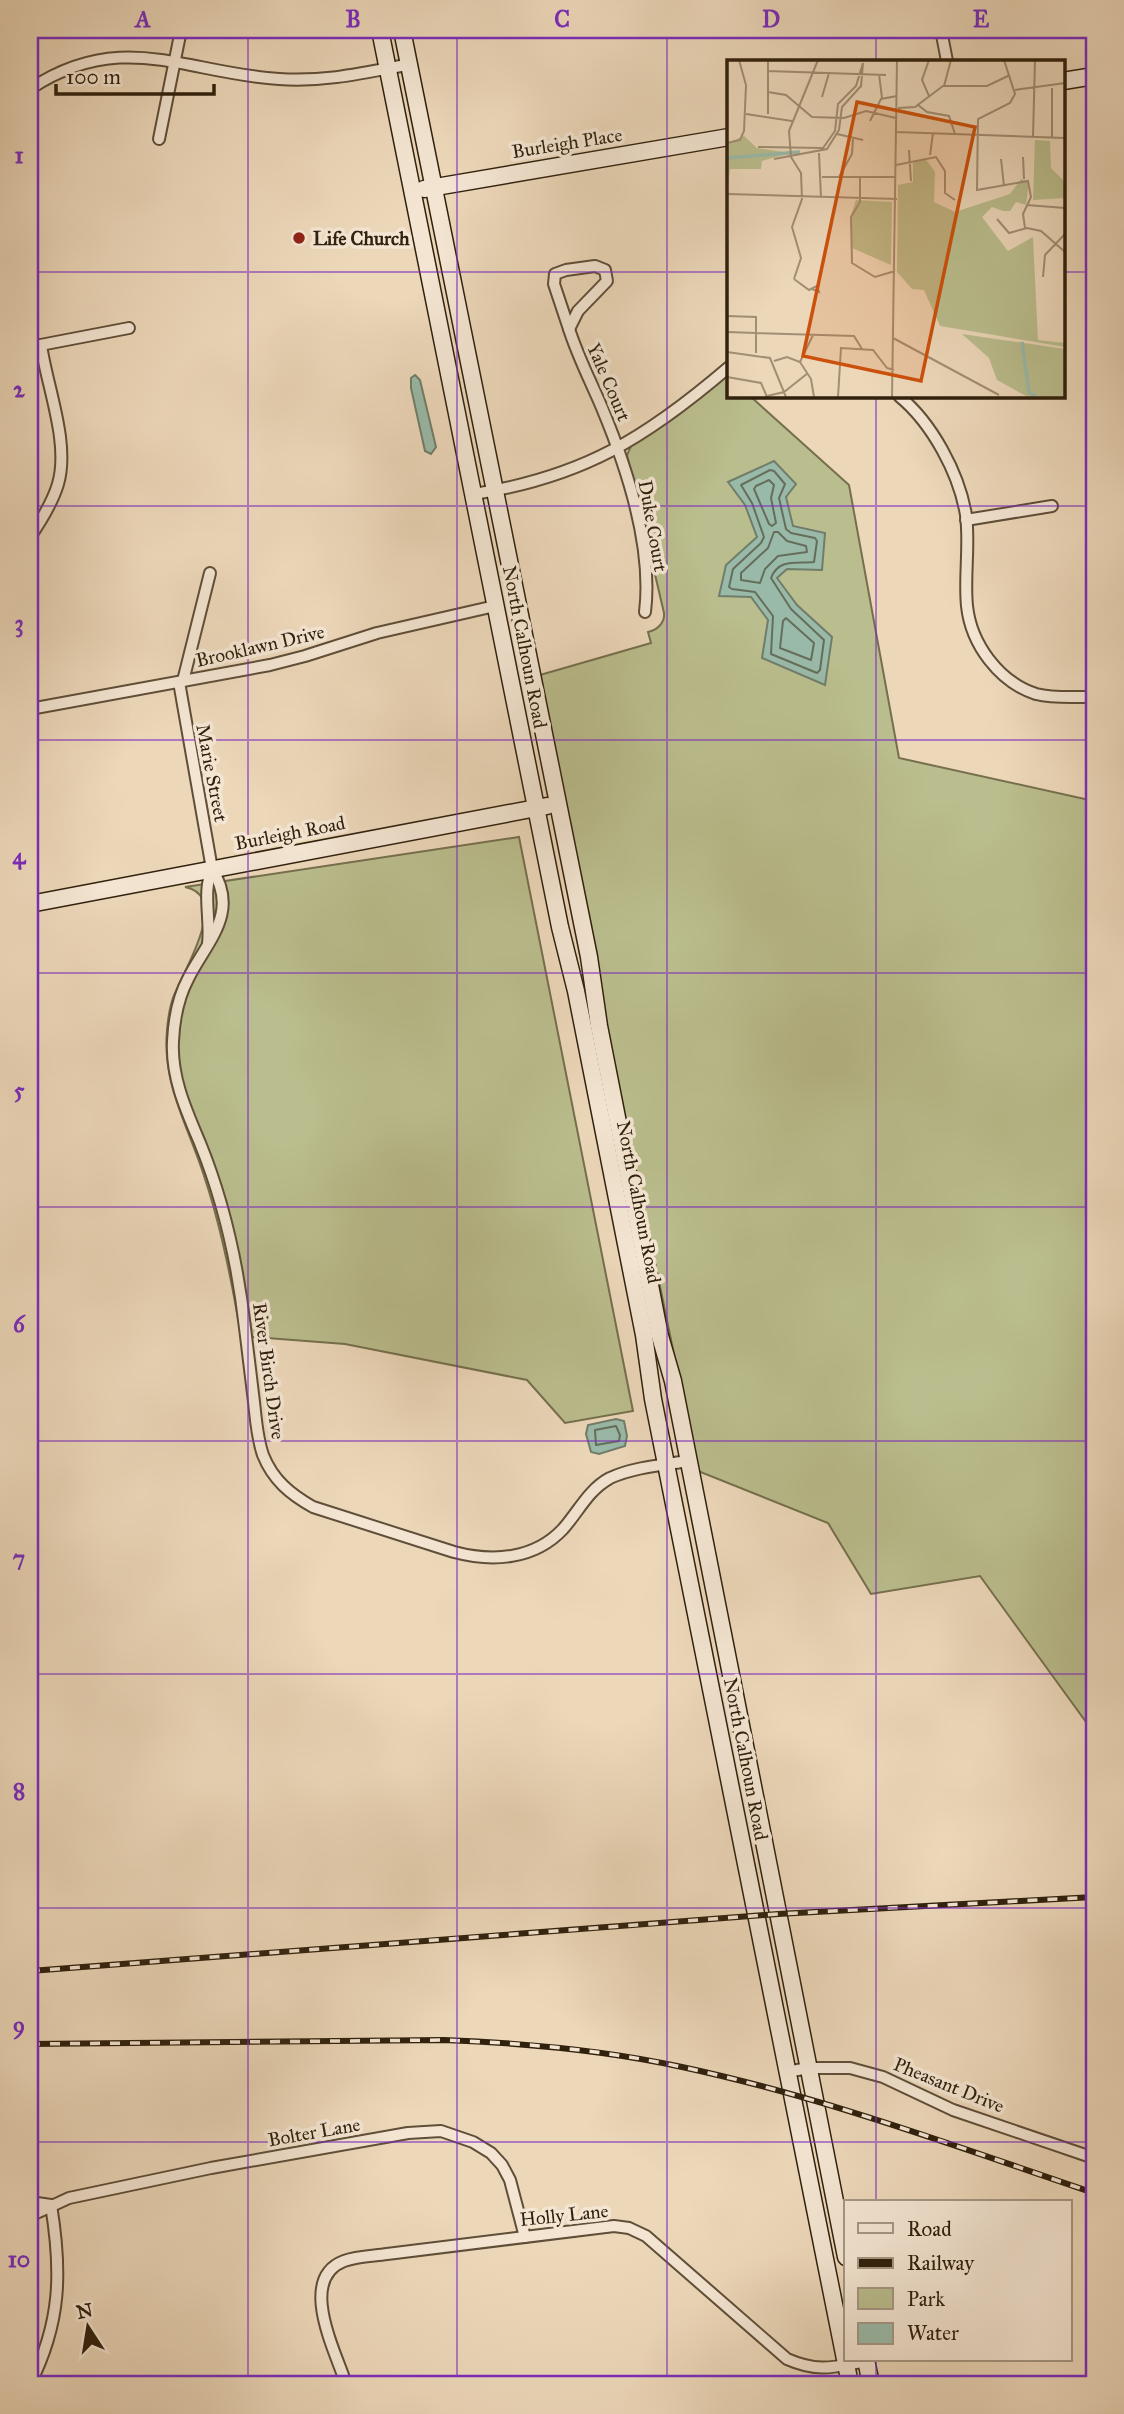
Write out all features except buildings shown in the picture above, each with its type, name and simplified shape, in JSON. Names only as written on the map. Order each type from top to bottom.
[{"type":"main road","name":"North Calhoun Road","points":[[380,30],[394,67],[412,191],[644,1335],[653,1399],[844,2354]]},
{"type":"main road","name":"North Calhoun Road","points":[[402,30],[558,803],[660,1336],[673,1381],[844,2247]]},
{"type":"main road","points":[[1064,81],[1094,76]]},
{"type":"main road","name":"Burleigh Place","points":[[412,191],[727,137]]},
{"type":"main road","name":"Burleigh Road","points":[[30,904],[558,803]]},
{"type":"main road","points":[[866,2362],[871,2384]]},
{"type":"main road","name":"North Calhoun Road","points":[[846,2364],[850,2384]]},
{"type":"street","points":[[159,139],[181,30]]},
{"type":"street","points":[[941,30],[947,60]]},
{"type":"street","points":[[30,89],[63,71],[101,59],[132,56],[175,60],[255,76],[313,81],[394,67]]},
{"type":"street","name":"Yale Court","points":[[569,329],[578,311],[607,281],[605,270],[600,267],[566,270],[555,274],[554,284],[569,329],[618,449]]},
{"type":"street","points":[[30,537],[59,482],[61,461],[60,438],[35,346],[129,328]]},
{"type":"street","points":[[474,494],[550,477],[594,461],[618,449],[689,401],[727,369]]},
{"type":"street","points":[[904,399],[942,452],[959,492],[969,545],[966,592],[969,617],[986,656],[995,667],[1018,685],[1036,693],[1054,697],[1084,697]]},
{"type":"street","name":"Duke Court","points":[[618,449],[639,528],[647,593],[645,611]]},
{"type":"street","points":[[966,520],[1052,506]]},
{"type":"street","name":"Marie Street","points":[[210,573],[181,682],[212,869]]},
{"type":"street","name":"Brooklawn Drive","points":[[30,709],[293,659],[377,634],[495,606]]},
{"type":"street","name":"River Birch Drive","points":[[208,944],[210,919],[206,890],[212,869]]},
{"type":"street","name":"River Birch Drive","points":[[212,869],[223,886],[221,922],[186,982],[174,1025],[173,1055],[182,1099],[201,1146],[228,1231],[240,1287],[258,1439],[271,1471],[282,1486],[313,1507],[335,1515],[476,1558],[503,1559],[525,1553],[552,1539],[589,1493],[610,1479],[627,1472],[688,1461]]},
{"type":"street","name":"Pheasant Drive","points":[[787,2072],[808,2068],[850,2068],[883,2077],[953,2110],[1094,2158]]},
{"type":"street","name":"Bolter Lane","points":[[30,2216],[51,2205],[82,2195],[211,2168],[408,2133],[441,2131],[473,2142],[491,2153],[502,2165],[510,2180],[525,2237]]},
{"type":"street","name":"Bolter Lane","points":[[30,2202],[51,2205]]},
{"type":"street","points":[[30,2384],[51,2334],[56,2310],[58,2248],[51,2205]]},
{"type":"street","name":"Holly Lane","points":[[346,2384],[323,2313],[321,2291],[328,2272],[343,2262],[614,2226],[629,2228],[646,2236],[787,2359],[806,2368],[856,2362]]},
{"type":"green space","points":[[727,375],[727,397],[751,397],[849,485],[899,758],[1094,801],[1094,1733],[980,1576],[871,1594],[828,1523],[698,1471],[606,1024],[540,675],[651,643],[648,632],[660,625],[664,613],[627,455],[631,446],[677,416]]},
{"type":"green space","points":[[519,837],[633,1411],[565,1423],[527,1380],[345,1344],[241,1336],[217,1217],[178,1106],[167,1050],[167,1025],[172,1002],[201,935],[204,918],[204,904],[198,893],[185,887]]},
{"type":"water","points":[[415,375],[420,380],[436,447],[431,454],[425,451],[411,388],[411,378]]},
{"type":"water","points":[[774,461],[796,484],[786,497],[793,526],[825,533],[822,570],[787,569],[777,578],[797,605],[832,637],[825,685],[762,658],[768,620],[751,597],[719,596],[726,565],[757,537],[745,505],[728,482]]},
{"type":"water","points":[[616,1419],[624,1421],[627,1436],[625,1446],[599,1454],[591,1452],[586,1434],[588,1425]]},
{"type":"railway","points":[[30,1971],[778,1914],[1094,1897]]},
{"type":"railway","points":[[30,2044],[444,2040],[533,2045],[593,2052],[682,2067],[787,2093],[890,2124],[1094,2193]]},
{"type":"place","name":"Life Church","points":[[299,238]]}]
